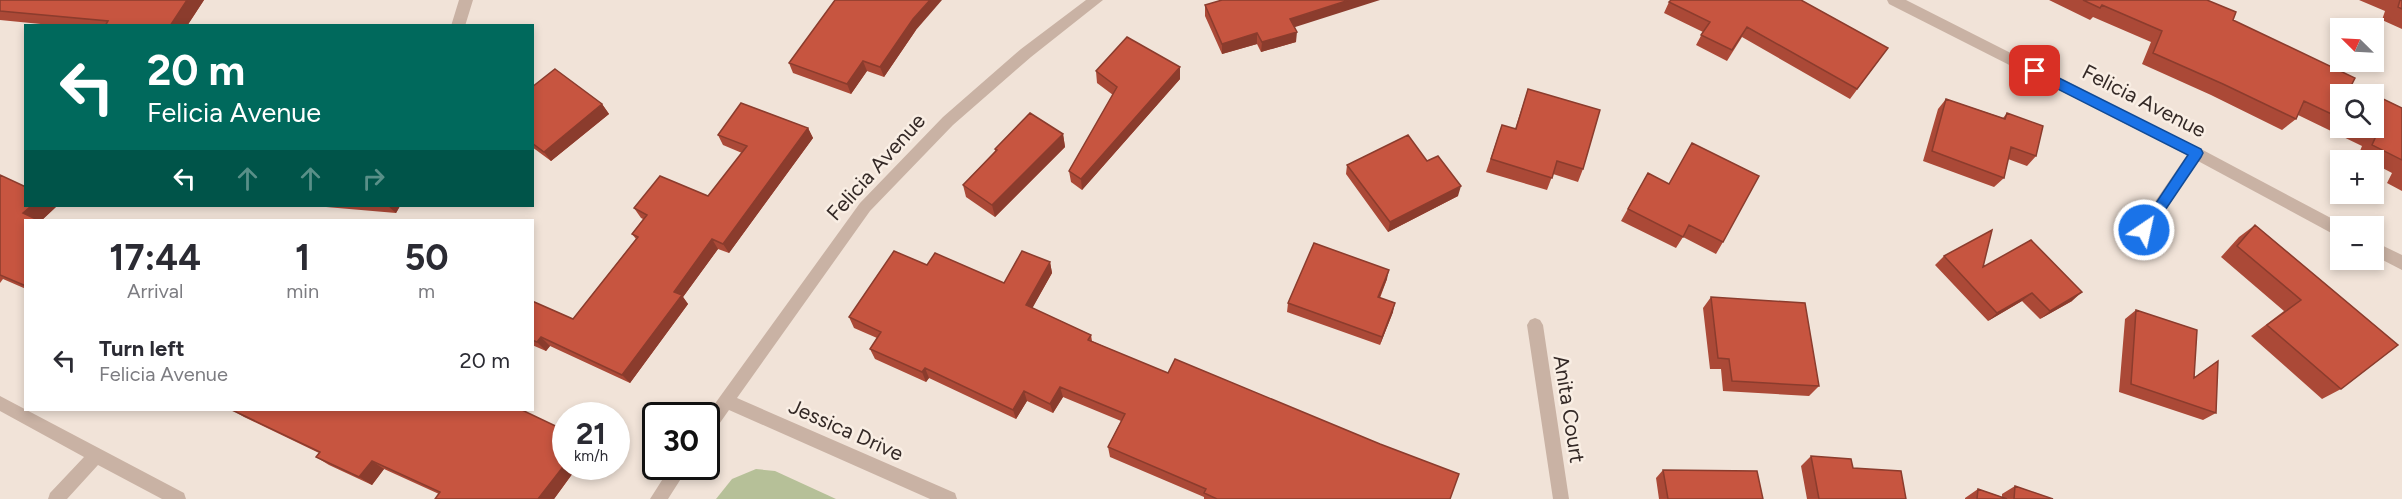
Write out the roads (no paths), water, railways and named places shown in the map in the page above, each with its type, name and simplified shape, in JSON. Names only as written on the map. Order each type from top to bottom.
[{"type":"street","points":[[459,24],[466,0]]},
{"type":"street","name":"Felicia Avenue","points":[[720,409],[865,207],[948,121],[1026,53],[1096,0]]},
{"type":"street","name":"Felicia Avenue","points":[[1894,0],[2196,153],[2330,225]]},
{"type":"street","points":[[2144,230],[2196,153]]},
{"type":"street","points":[[2384,254],[2402,263]]},
{"type":"street","name":"Anita Court","points":[[1535,325],[1561,499]]},
{"type":"street","name":"Jessica Drive","points":[[726,401],[949,499]]},
{"type":"street","points":[[0,403],[178,499]]},
{"type":"street","points":[[56,499],[97,454]]},
{"type":"street","points":[[658,499],[671,480]]}]
